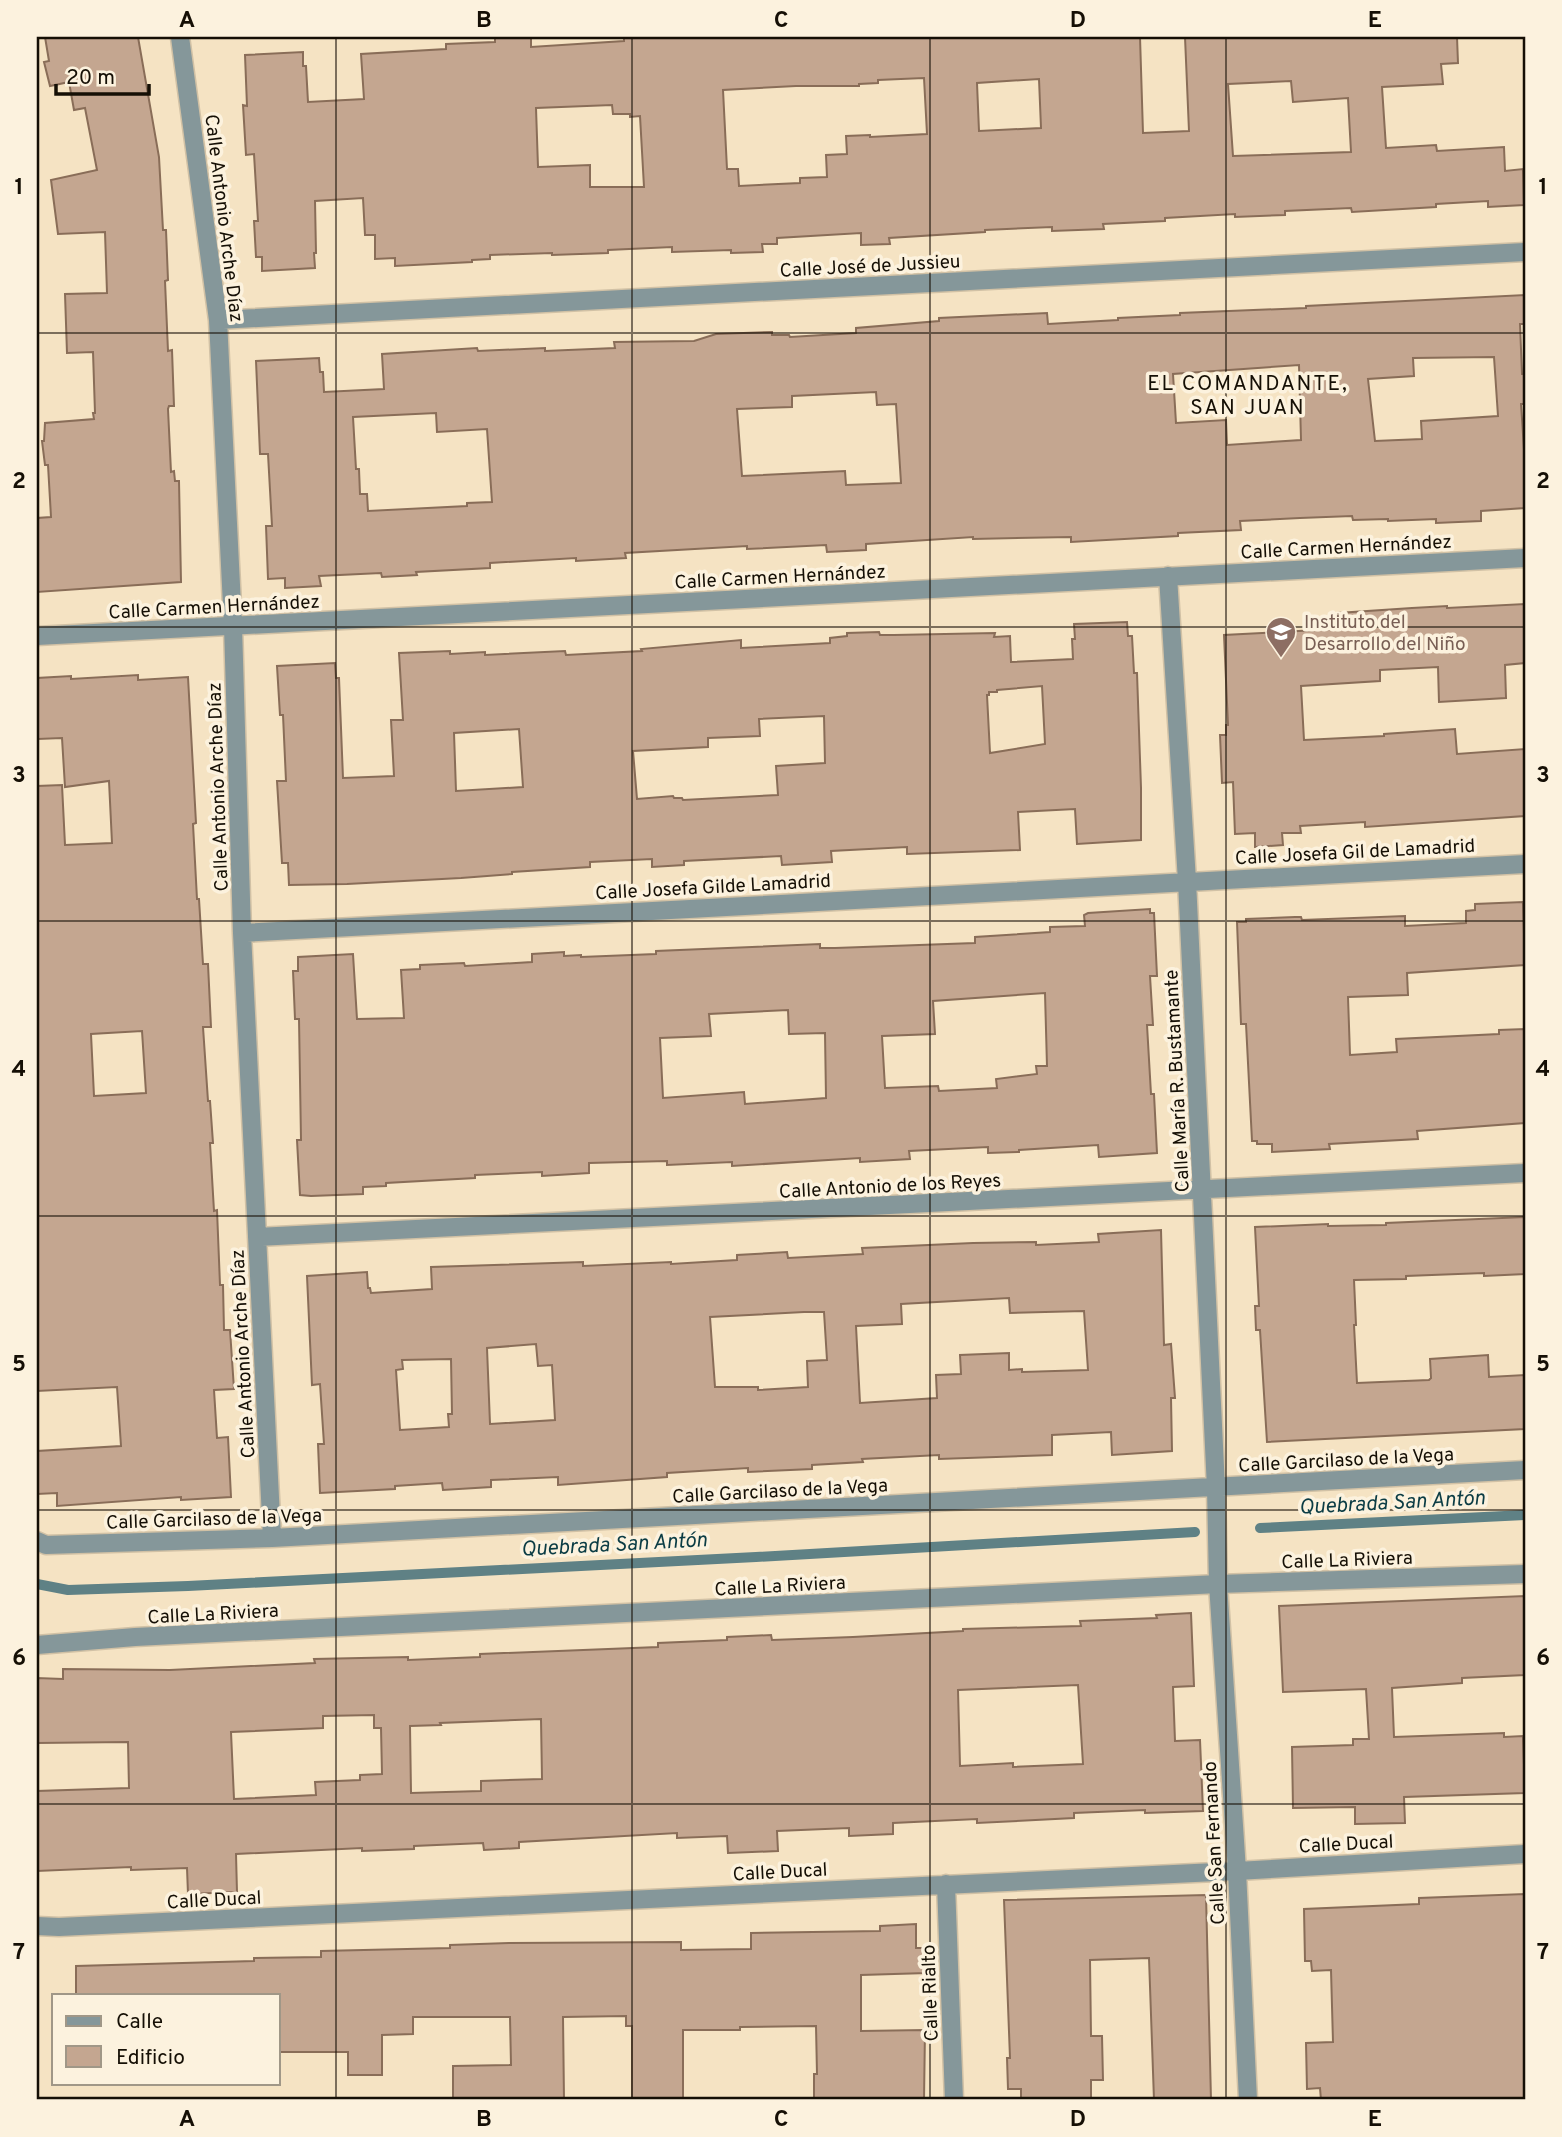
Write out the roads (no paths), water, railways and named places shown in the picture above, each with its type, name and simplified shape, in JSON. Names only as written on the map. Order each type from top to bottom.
[{"type":"street","name":"Calle Antonio Arche Díaz","points":[[180,37],[218,320],[233,626],[242,933],[272,1538]]},
{"type":"street","name":"Calle José de Jussieu","points":[[218,320],[1525,252]]},
{"type":"street","name":"Calle Carmen Hernández","points":[[37,636],[1525,558]]},
{"type":"street","name":"Calle María R. Bustamante","points":[[1168,576],[1187,881],[1216,1488],[1218,1584]]},
{"type":"street","name":"Calle Josefa Gil de Lamadrid","points":[[1187,881],[1525,864]]},
{"type":"street","name":"Calle Josefa Gilde Lamadrid","points":[[242,933],[1187,881]]},
{"type":"street","name":"Calle Antonio de los Reyes","points":[[257,1237],[1525,1173]]},
{"type":"street","name":"Calle Garcilaso de la Vega","points":[[37,1541],[46,1545],[272,1538],[1525,1470]]},
{"type":"street","name":"Calle La Riviera","points":[[37,1645],[135,1637],[1218,1584],[1525,1574]]},
{"type":"street","name":"Calle San Fernando","points":[[1218,1584],[1237,1871],[1248,2100]]},
{"type":"street","name":"Calle Ducal","points":[[37,1926],[1237,1871],[1525,1854]]},
{"type":"street","name":"Calle Rialto","points":[[946,1884],[954,2100]]},
{"type":"waterway","name":"Quebrada San Antón","points":[[1260,1528],[1525,1515]]},
{"type":"waterway","name":"Quebrada San Antón","points":[[37,1584],[68,1590],[188,1586],[1195,1532]]},
{"type":"place","name":"Instituto del Desarrollo del Niño","points":[[1281,659]]},
{"type":"district","name":"EL COMANDANTE, SAN JUAN","points":[[1248,395]]}]
